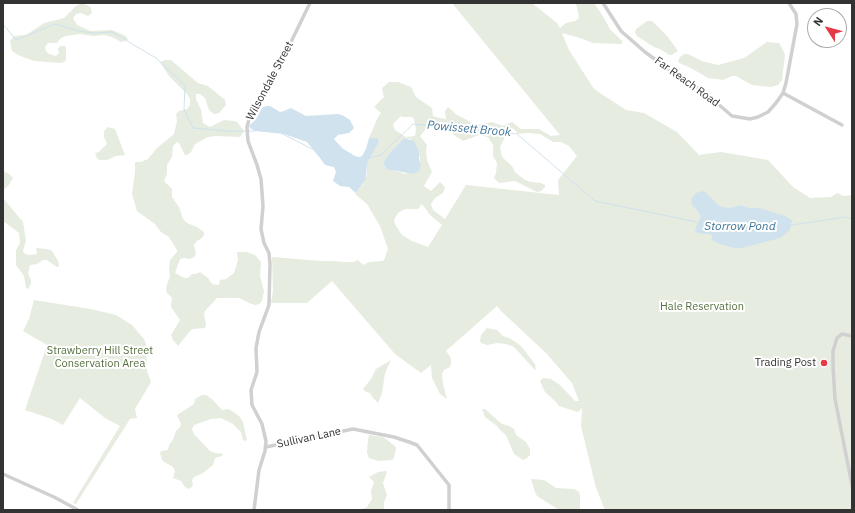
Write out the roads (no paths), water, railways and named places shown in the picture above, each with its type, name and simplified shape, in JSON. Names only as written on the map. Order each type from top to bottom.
[{"type":"street","name":"Wilsondale Street","points":[[266,447],[264,432],[252,405],[250,395],[251,387],[257,372],[256,348],[259,332],[269,305],[270,258],[264,243],[261,229],[263,206],[261,179],[248,141],[246,130],[251,112],[290,44],[310,3]]},
{"type":"street","name":"Far Reach Road","points":[[603,3],[622,31],[633,42],[667,68],[704,92],[732,116],[750,119],[768,112],[776,104],[783,93],[790,68],[797,24],[796,14],[789,3]]},
{"type":"street","points":[[783,93],[842,125]]},
{"type":"street","points":[[852,336],[842,334],[837,338],[833,351],[833,367],[835,399],[852,485]]},
{"type":"street","name":"Sullivan Lane","points":[[266,447],[353,429],[394,437],[409,442],[417,445],[449,485],[449,510]]},
{"type":"street","points":[[254,510],[258,470],[266,447]]},
{"type":"street","points":[[3,474],[54,497],[78,510]]},
{"type":"water","points":[[270,106],[280,112],[291,108],[306,116],[342,115],[350,120],[354,128],[349,133],[338,135],[334,139],[342,148],[355,156],[362,156],[369,138],[378,138],[379,142],[367,164],[366,179],[356,193],[349,187],[340,186],[333,181],[336,172],[334,167],[325,165],[307,142],[284,134],[255,131],[250,128],[249,126],[256,119],[262,108]]},
{"type":"water","points":[[404,138],[414,141],[419,151],[419,162],[421,165],[419,171],[413,174],[386,169],[383,163],[387,156]]},
{"type":"water","name":"Storrow Pond","points":[[703,191],[722,207],[731,208],[741,205],[749,208],[759,208],[785,216],[792,220],[790,230],[780,238],[742,248],[734,248],[720,244],[712,240],[712,236],[710,234],[703,234],[696,232],[695,230],[701,216],[692,205],[691,199],[696,193]]},
{"type":"waterway","name":"Powissett Brook","points":[[3,24],[16,40],[55,24],[92,33],[112,32],[156,58],[185,86],[184,109],[193,128],[228,131],[255,131]]},
{"type":"waterway","name":"Powissett Brook","points":[[369,158],[381,155],[413,124],[517,134],[595,201],[697,222]]},
{"type":"waterway","name":"Powissett Brook","points":[[281,133],[314,150]]},
{"type":"waterway","name":"Powissett Brook","points":[[792,225],[846,217],[852,219]]},
{"type":"place","name":"Trading Post","points":[[824,363]]},
{"type":"park label","name":"Hale Reservation","points":[[702,307]]},
{"type":"park label","name":"Strawberry Hill Street Conservation Area","points":[[100,357]]}]
